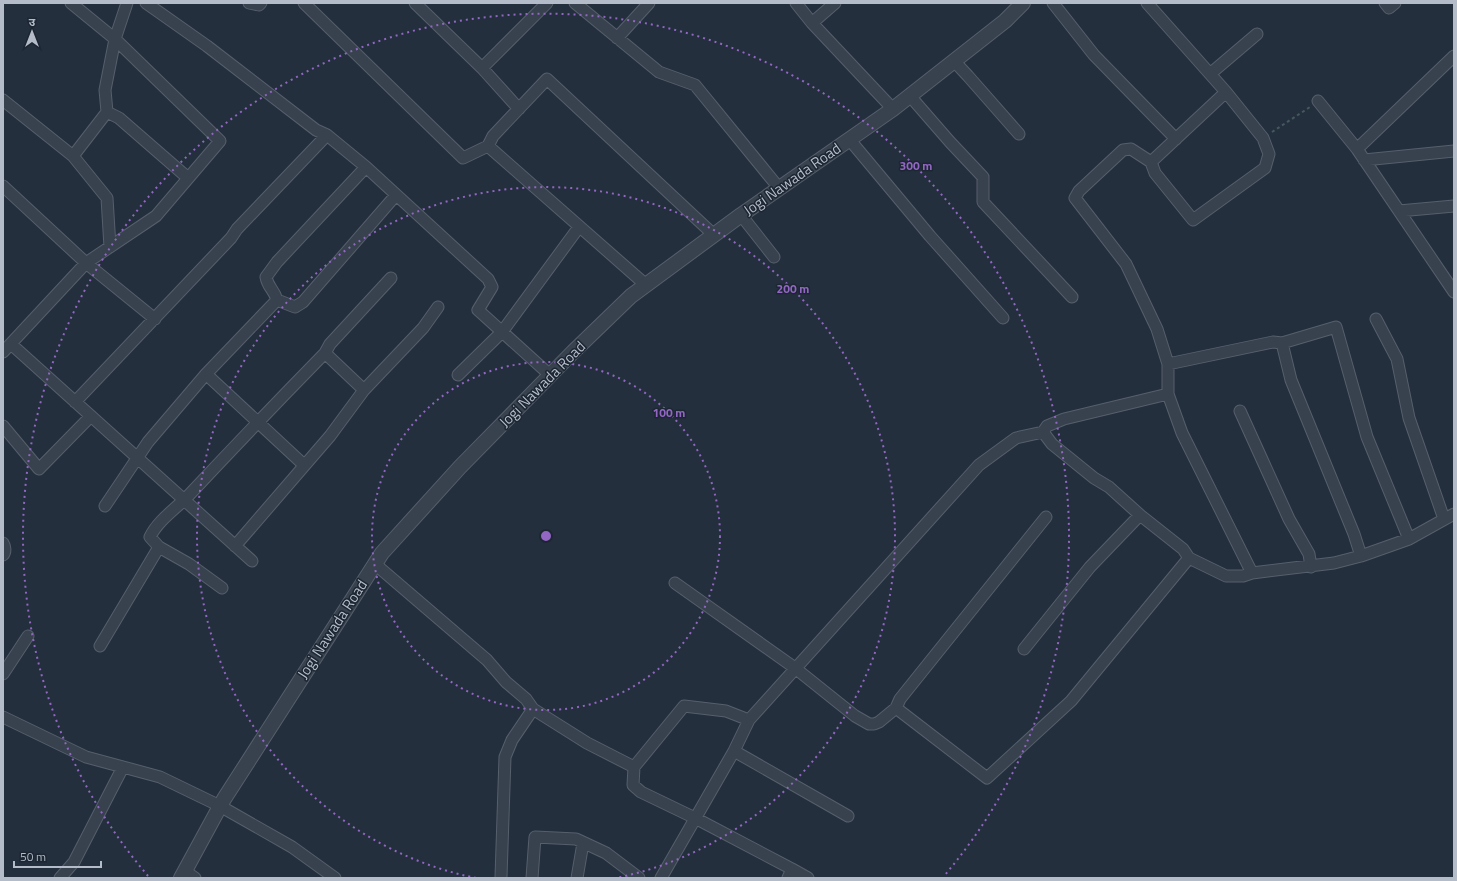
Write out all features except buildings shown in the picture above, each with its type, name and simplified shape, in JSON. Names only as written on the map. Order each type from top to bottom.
[{"type":"street","points":[[71,3],[115,39],[220,141],[156,216],[86,263],[7,348],[75,402],[252,561]]},
{"type":"street","points":[[73,156],[107,112],[105,90],[115,39],[127,3]]},
{"type":"street","points":[[146,3],[207,46],[316,130],[327,135],[366,167],[488,279],[492,286],[478,310],[550,375]]},
{"type":"street","points":[[249,3],[259,5],[260,3]]},
{"type":"street","points":[[304,3],[463,158],[488,146],[493,136],[547,79],[714,234]]},
{"type":"street","points":[[414,3],[482,68],[519,109]]},
{"type":"street","points":[[482,68],[547,3]]},
{"type":"street","points":[[575,3],[658,72],[695,85],[779,188]]},
{"type":"street","points":[[617,38],[649,3]]},
{"type":"street","points":[[796,3],[812,23],[892,109]]},
{"type":"street","points":[[812,23],[835,3]]},
{"type":"street","name":"Jogi Nawada Road","points":[[187,876],[220,806],[382,553],[460,467],[550,375],[631,296],[714,234],[910,96],[1005,21],[1023,3]]},
{"type":"street","points":[[1053,3],[1094,55],[1176,139]]},
{"type":"street","points":[[1147,3],[1226,92],[1263,138],[1269,154],[1265,168],[1193,220],[1155,173],[1151,162],[1131,149],[1123,150],[1079,191],[1074,198],[1126,264],[1157,329],[1168,364],[1168,394],[1182,433],[1252,573]]},
{"type":"street","points":[[1384,3],[1389,8],[1395,3]]},
{"type":"street","points":[[1210,74],[1257,34]]},
{"type":"street","points":[[1357,149],[1454,56]]},
{"type":"street","points":[[954,61],[1019,134]]},
{"type":"street","points":[[1151,162],[1226,92]]},
{"type":"street","points":[[910,96],[983,177],[983,202],[1072,297]]},
{"type":"street","points":[[3,100],[73,156],[107,198],[110,247]]},
{"type":"street","points":[[1318,101],[1357,149],[1454,292]]},
{"type":"street","points":[[107,112],[119,118],[188,178]]},
{"type":"street","points":[[75,402],[155,319],[231,238],[237,229],[327,135]]},
{"type":"street","points":[[849,139],[930,236],[1003,318]]},
{"type":"street","points":[[488,146],[646,285]]},
{"type":"street","points":[[1364,160],[1454,151]]},
{"type":"street","points":[[277,300],[275,293],[269,286],[266,277],[277,262],[366,167]]},
{"type":"street","points":[[3,186],[86,263],[155,319]]},
{"type":"street","points":[[277,300],[295,307],[302,302],[396,195]]},
{"type":"street","points":[[1399,211],[1454,206]]},
{"type":"street","points":[[741,215],[774,257]]},
{"type":"street","points":[[458,375],[502,332],[579,227]]},
{"type":"street","points":[[222,588],[189,564],[159,547],[150,537],[154,529],[184,500],[257,422],[325,353],[330,344],[391,278]]},
{"type":"street","points":[[105,506],[148,442],[206,374],[277,300]]},
{"type":"street","points":[[235,546],[330,436],[364,390],[423,328],[438,307]]},
{"type":"street","points":[[1043,432],[1052,444],[1094,478],[1109,487],[1140,515],[1183,549],[1189,558],[1226,576],[1243,576],[1252,573],[1334,563],[1361,556],[1409,539],[1449,516],[1409,418],[1397,359],[1376,319]]},
{"type":"street","points":[[1168,364],[1273,342],[1282,343],[1336,328],[1367,437],[1409,539]]},
{"type":"street","points":[[1282,343],[1291,380],[1354,534],[1361,556]]},
{"type":"street","points":[[325,353],[364,390]]},
{"type":"street","points":[[206,374],[304,465]]},
{"type":"street","points":[[661,878],[734,751],[749,720],[979,465],[1016,438],[1043,432],[1047,426],[1064,419],[1168,394]]},
{"type":"street","points":[[1240,411],[1289,519],[1309,554],[1311,566]]},
{"type":"street","points":[[3,426],[39,469],[91,416]]},
{"type":"street","points":[[1024,649],[1090,568],[1140,515]]},
{"type":"street","points":[[675,583],[795,668],[855,716],[869,724],[874,724],[879,722],[896,708],[900,699],[1046,517]]},
{"type":"street","points":[[3,543],[5,546],[5,553],[3,555]]},
{"type":"street","points":[[100,646],[159,547]]},
{"type":"street","points":[[896,708],[986,778],[1071,701],[1189,558]]},
{"type":"street","points":[[375,564],[487,660],[506,682],[526,699],[533,709],[587,743],[634,767]]},
{"type":"street","points":[[3,674],[28,636]]},
{"type":"street","points":[[749,720],[726,711],[684,706],[634,767],[633,784],[641,792],[695,818],[790,874],[808,878]]},
{"type":"street","points":[[502,877],[505,757],[512,740],[533,709]]},
{"type":"street","points":[[3,717],[86,757],[160,777],[220,806],[292,846],[335,878]]},
{"type":"street","points":[[734,751],[848,816]]},
{"type":"street","points":[[60,878],[74,862],[123,767]]},
{"type":"street","points":[[532,878],[536,838],[576,839],[606,853],[639,878]]},
{"type":"street","points":[[577,878],[583,843]]},
{"type":"path","points":[[1263,138],[1318,101]]}]
